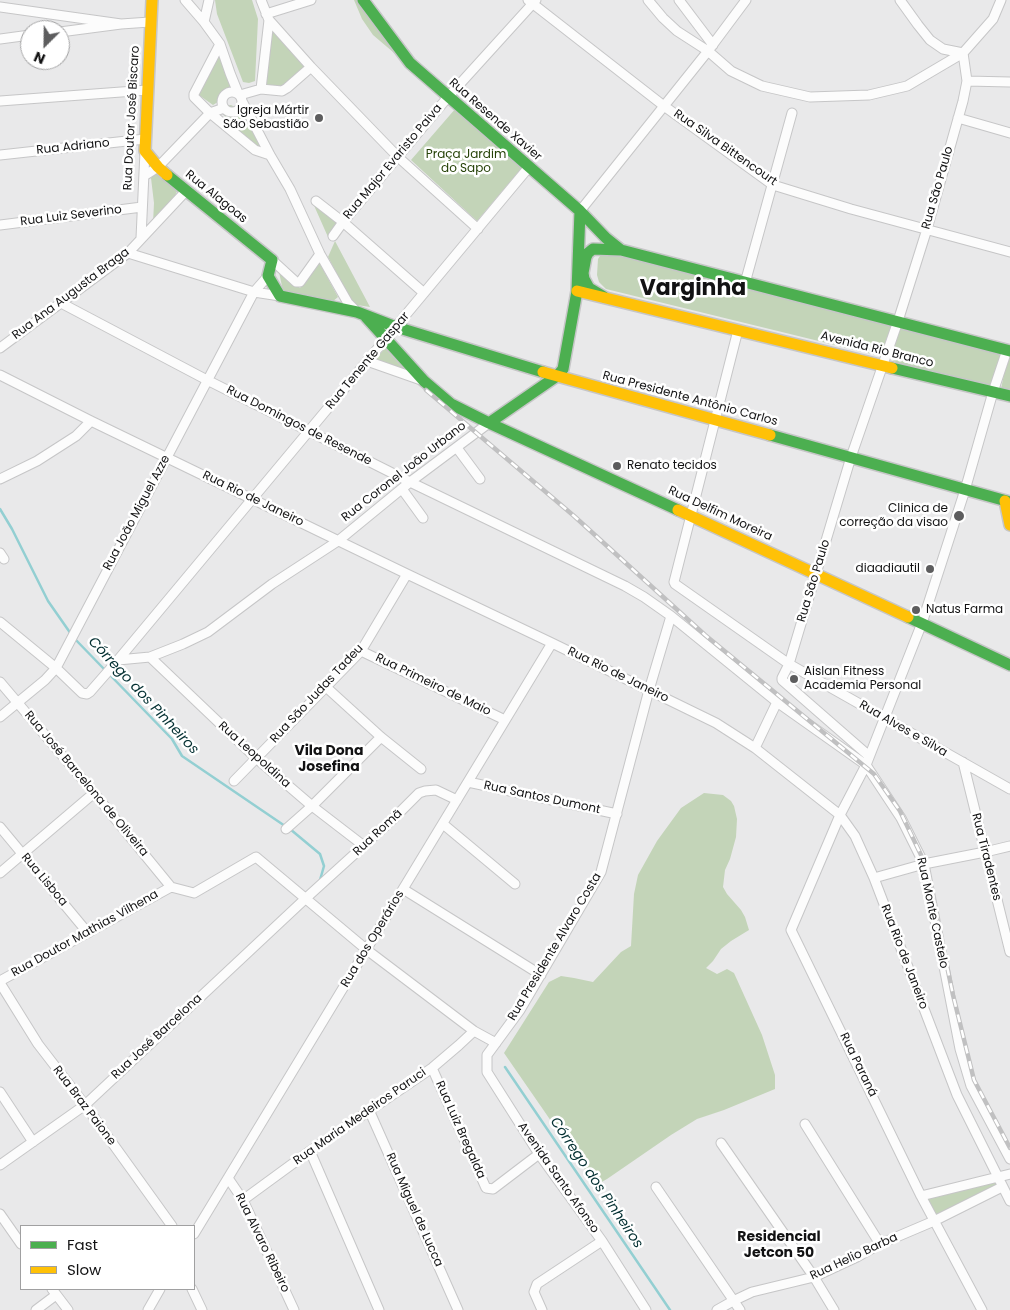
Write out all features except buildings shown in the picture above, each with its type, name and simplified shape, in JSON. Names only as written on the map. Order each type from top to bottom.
[{"type":"main road","name":"Rua Doutor José Biscaro","points":[[145,152],[152,0]]},
{"type":"main road","name":"Rua Resende Xavier","points":[[363,0],[410,64],[580,211],[606,238],[621,250]]},
{"type":"main road","name":"Rua Alagoas","points":[[145,152],[158,167],[186,191],[272,260]]},
{"type":"main road","points":[[557,376],[563,369],[577,291],[580,211]]},
{"type":"main road","points":[[604,296],[593,292],[586,286],[584,279],[583,273],[586,257],[593,249],[621,250],[898,320],[1008,351]]},
{"type":"main road","points":[[272,260],[268,276],[280,296]]},
{"type":"main road","name":"Avenida Rio Branco","points":[[577,291],[604,296],[1010,396]]},
{"type":"main road","name":"Rua Presidente Antônio Carlos","points":[[280,296],[361,313],[396,327],[557,376],[1007,501]]},
{"type":"main road","name":"Rua Delfim Moreira","points":[[361,313],[424,381],[451,404],[1010,665]]},
{"type":"main road","name":"Rua Coronel João Urbano","points":[[489,423],[557,376]]},
{"type":"main road","points":[[1007,501],[1010,525]]},
{"type":"street","points":[[185,0],[220,44],[240,96],[290,189],[320,254],[348,303],[361,313]]},
{"type":"street","points":[[204,22],[209,0]]},
{"type":"street","points":[[261,0],[267,17],[312,67],[398,157],[478,229]]},
{"type":"street","points":[[267,17],[311,0]]},
{"type":"street","points":[[648,0],[677,31],[710,48]]},
{"type":"street","points":[[679,0],[710,48],[731,71],[762,86],[810,97],[869,95],[907,86],[963,53],[993,19],[1001,0]]},
{"type":"street","points":[[580,211],[746,0]]},
{"type":"street","points":[[900,0],[930,40],[943,49],[963,53]]},
{"type":"street","name":"Rua Major Evaristo Paiva","points":[[333,236],[532,1]]},
{"type":"street","name":"Rua Silva Bittencourt","points":[[532,1],[664,106],[773,185],[851,209],[1010,252]]},
{"type":"street","points":[[0,7],[121,24]]},
{"type":"street","points":[[261,89],[267,17]]},
{"type":"street","points":[[70,31],[150,22]]},
{"type":"street","points":[[0,39],[20,36]]},
{"type":"street","points":[[220,44],[194,97],[210,113],[255,150],[270,154]]},
{"type":"street","name":"Rua São Paulo","points":[[868,761],[782,678],[789,664],[851,458],[927,229],[967,81],[963,53]]},
{"type":"street","points":[[240,96],[242,105],[236,112],[227,111],[224,108],[223,99],[229,93],[240,96],[261,89],[282,91],[312,67]]},
{"type":"street","points":[[967,81],[1010,82]]},
{"type":"street","points":[[0,101],[148,90]]},
{"type":"street","points":[[144,176],[158,167],[210,113],[224,108]]},
{"type":"street","points":[[746,282],[792,112]]},
{"type":"street","points":[[958,118],[1010,133]]},
{"type":"street","name":"Rua Adriano","points":[[0,155],[145,139]]},
{"type":"street","name":"Rua Doutor José Biscaro","points":[[141,238],[145,152]]},
{"type":"street","name":"Rua Tenente Gaspar","points":[[56,668],[82,693],[87,694],[90,692],[529,167]]},
{"type":"street","name":"Rua Ana Augusta Braga","points":[[0,348],[128,253],[186,191]]},
{"type":"street","points":[[316,200],[424,293]]},
{"type":"street","name":"Rua Luiz Severino","points":[[0,225],[142,207]]},
{"type":"street","points":[[128,253],[254,292],[280,296]]},
{"type":"street","name":"Rua Alagoas","points":[[272,260],[296,282],[300,282],[320,254]]},
{"type":"street","points":[[254,292],[268,276]]},
{"type":"street","name":"Rua João Miguel Azze","points":[[0,717],[46,680],[56,668],[254,292]]},
{"type":"street","name":"Rua Domingos de Resende","points":[[61,304],[410,482],[625,586],[671,616]]},
{"type":"street","points":[[692,516],[738,330]]},
{"type":"street","name":"Rua Paraná","points":[[982,1310],[921,1196],[791,930],[840,815],[868,761],[922,624],[965,490],[993,392],[1008,351]]},
{"type":"street","name":"Rua Delfim Moreira","points":[[367,361],[424,381]]},
{"type":"street","name":"Rua Rio de Janeiro","points":[[0,375],[166,458],[716,723],[754,748],[840,815],[856,836],[874,878],[957,1095],[1010,1201]]},
{"type":"street","points":[[0,479],[37,460],[76,436],[91,421]]},
{"type":"street","name":"Rua Coronel João Urbano","points":[[118,660],[150,657],[184,644],[208,632],[272,584],[338,541],[410,482],[489,423]]},
{"type":"street","points":[[457,448],[480,479]]},
{"type":"street","points":[[402,489],[423,518]]},
{"type":"street","name":"Rua Alves e Silva","points":[[692,516],[674,582],[680,588],[789,664],[1010,789]]},
{"type":"street","name":"Rua São Judas Tadeu","points":[[234,781],[361,650],[406,574]]},
{"type":"street","name":"Rua Presidente Alvaro Costa","points":[[496,1043],[520,1010],[601,872],[649,690],[671,616]]},
{"type":"street","name":"Rua Monte Castelo","points":[[671,616],[777,702],[868,761],[908,830],[924,864],[960,1049],[971,1086],[1010,1159]]},
{"type":"street","points":[[0,622],[56,668]]},
{"type":"street","name":"Rua dos Operários","points":[[195,1232],[552,643]]},
{"type":"street","name":"Rua Primeiro de Maio","points":[[361,650],[505,720]]},
{"type":"street","name":"Rua Leopoldina","points":[[150,657],[256,758],[312,806],[364,846]]},
{"type":"street","name":"Rua José Barcelona de Oliveira","points":[[0,682],[171,887]]},
{"type":"street","points":[[326,687],[381,737],[421,769]]},
{"type":"street","points":[[754,748],[777,702]]},
{"type":"street","points":[[286,829],[312,806],[381,737]]},
{"type":"street","name":"Rua Tiradentes","points":[[963,762],[1010,952]]},
{"type":"street","name":"Rua Santos Dumont","points":[[468,782],[617,814]]},
{"type":"street","name":"Rua Romã","points":[[306,899],[419,793],[436,790],[457,800]]},
{"type":"street","points":[[0,873],[94,793]]},
{"type":"street","points":[[443,824],[515,884]]},
{"type":"street","name":"Rua Lisboa","points":[[0,827],[88,933]]},
{"type":"street","points":[[874,878],[924,864],[1010,846]]},
{"type":"street","points":[[171,887],[194,892],[256,857],[367,950],[474,1030],[496,1043]]},
{"type":"street","name":"Rua Doutor Mathias Vilhena","points":[[0,982],[171,887]]},
{"type":"street","points":[[403,889],[541,975]]},
{"type":"street","name":"Rua José Barcelona","points":[[0,1165],[85,1105],[306,899]]},
{"type":"street","name":"Rua Braz Paione","points":[[0,982],[38,1044],[85,1105],[171,1225]]},
{"type":"street","name":"Rua Maria Medeiros Paruci","points":[[243,1200],[369,1110],[432,1068],[459,1046],[474,1030]]},
{"type":"street","name":"Avenida Santo Afonso","points":[[496,1043],[487,1056],[488,1072],[538,1154],[602,1241],[646,1310]]},
{"type":"street","name":"Rua Luiz Bregalda","points":[[432,1068],[486,1188],[493,1189],[538,1154]]},
{"type":"street","points":[[0,1092],[33,1142]]},
{"type":"street","name":"Rua Miguel de Lucca","points":[[369,1110],[458,1310]]},
{"type":"street","points":[[805,1124],[880,1244]]},
{"type":"street","points":[[721,1143],[814,1277],[834,1310]]},
{"type":"street","points":[[310,1152],[379,1310]]},
{"type":"street","points":[[921,1196],[1010,1174]]},
{"type":"street","name":"Rua Alvaro Ribeiro","points":[[228,1178],[243,1200],[294,1310]]},
{"type":"street","name":"Rua Helio Barba","points":[[717,1310],[752,1292],[814,1277],[1002,1187]]},
{"type":"street","points":[[656,1188],[740,1310]]},
{"type":"street","points":[[0,1214],[20,1243]]},
{"type":"street","points":[[542,1310],[534,1292],[537,1284],[602,1241]]},
{"type":"street","points":[[148,1310],[159,1290]]},
{"type":"street","points":[[192,1290],[202,1310]]},
{"type":"street","points":[[36,1310],[54,1292],[68,1310]]},
{"type":"green space","points":[[215,0],[252,0],[258,19],[255,81],[243,82],[217,14]]},
{"type":"green space","points":[[354,0],[361,0],[413,69],[373,35],[362,19]]},
{"type":"green space","points":[[270,25],[309,67],[286,86],[263,86]]},
{"type":"green space","points":[[223,48],[231,84],[226,97],[213,105],[196,93]]},
{"type":"green space","points":[[250,104],[270,151],[259,149],[216,107],[231,105],[239,109]]},
{"type":"green space","name":"Praça Jardim do Sapo","points":[[456,108],[525,164],[477,221],[411,160]]},
{"type":"green space","points":[[157,172],[178,189],[174,198],[153,223],[154,203],[151,178]]},
{"type":"green space","points":[[312,201],[341,223],[328,237]]},
{"type":"green space","points":[[335,241],[370,307],[357,305],[352,302],[328,257]]},
{"type":"green space","points":[[607,251],[892,325],[880,356],[606,289],[599,282],[597,275],[598,259],[602,253]]},
{"type":"green space","points":[[319,262],[338,297],[332,302],[283,291],[279,272],[300,288]]},
{"type":"green space","points":[[901,324],[1004,352],[995,383],[986,385],[897,363],[889,357]]},
{"type":"green space","points":[[385,348],[414,380],[375,360]]},
{"type":"green space","points":[[1010,354],[1010,391],[1001,389]]},
{"type":"green space","points":[[704,793],[723,795],[734,806],[737,819],[736,837],[725,870],[723,887],[741,910],[749,930],[721,949],[706,968],[717,974],[727,969],[734,973],[762,1035],[775,1075],[775,1089],[697,1119],[598,1184],[587,1173],[504,1053],[549,982],[561,976],[593,982],[621,952],[631,946],[634,894],[638,875],[657,841],[681,808]]},
{"type":"green space","points":[[995,1180],[999,1186],[935,1217],[926,1197]]},
{"type":"waterway","name":"Córrego dos Pinheiros","points":[[0,509],[48,601],[71,634]]},
{"type":"waterway","name":"Córrego dos Pinheiros","points":[[74,638],[105,670]]},
{"type":"waterway","name":"Córrego dos Pinheiros","points":[[109,674],[172,739],[182,756],[285,826]]},
{"type":"waterway","name":"Córrego dos Pinheiros","points":[[290,829],[320,854],[324,866],[320,880]]},
{"type":"waterway","name":"Córrego dos Pinheiros","points":[[505,1067],[670,1310]]},
{"type":"railway","points":[[426,390],[574,516],[705,635],[874,774],[900,811],[922,857],[974,1080],[1010,1148]]},
{"type":"traffic: fast","points":[[363,0],[410,63],[580,211],[606,238],[621,250]]},
{"type":"traffic: fast","points":[[167,175],[272,260],[268,276],[280,296],[357,312],[396,327],[543,372]]},
{"type":"traffic: fast","points":[[489,423],[557,376],[563,369],[577,291],[580,211]]},
{"type":"traffic: fast","points":[[604,297],[589,288],[584,279],[583,273],[586,257],[593,249],[621,250],[1010,351]]},
{"type":"traffic: fast","points":[[366,317],[424,381],[451,404],[678,510]]},
{"type":"traffic: fast","points":[[892,368],[1010,396]]},
{"type":"traffic: fast","points":[[770,435],[1010,502]]},
{"type":"traffic: fast","points":[[908,617],[1010,665]]},
{"type":"traffic: slow","points":[[152,0],[145,151],[167,175]]},
{"type":"traffic: slow","points":[[577,291],[892,368]]},
{"type":"traffic: slow","points":[[543,372],[770,435]]},
{"type":"traffic: slow","points":[[1005,501],[1010,525]]},
{"type":"traffic: slow","points":[[678,510],[908,617]]},
{"type":"place","name":"Igreja Mártir São Sebastião","points":[[319,118]]},
{"type":"place","name":"Renato tecidos","points":[[617,466]]},
{"type":"place","name":"Clinica de correção da visao","points":[[959,516]]},
{"type":"place","name":"diaadiautil","points":[[930,569]]},
{"type":"place","name":"Natus Farma","points":[[916,610]]},
{"type":"place","name":"Aislan Fitness Academia Personal","points":[[794,679]]},
{"type":"district","name":"Varginha","points":[[693,289]]},
{"type":"district","name":"Vila Dona Josefina","points":[[329,760]]},
{"type":"district","name":"Residencial Jetcon 50","points":[[779,1246]]}]
